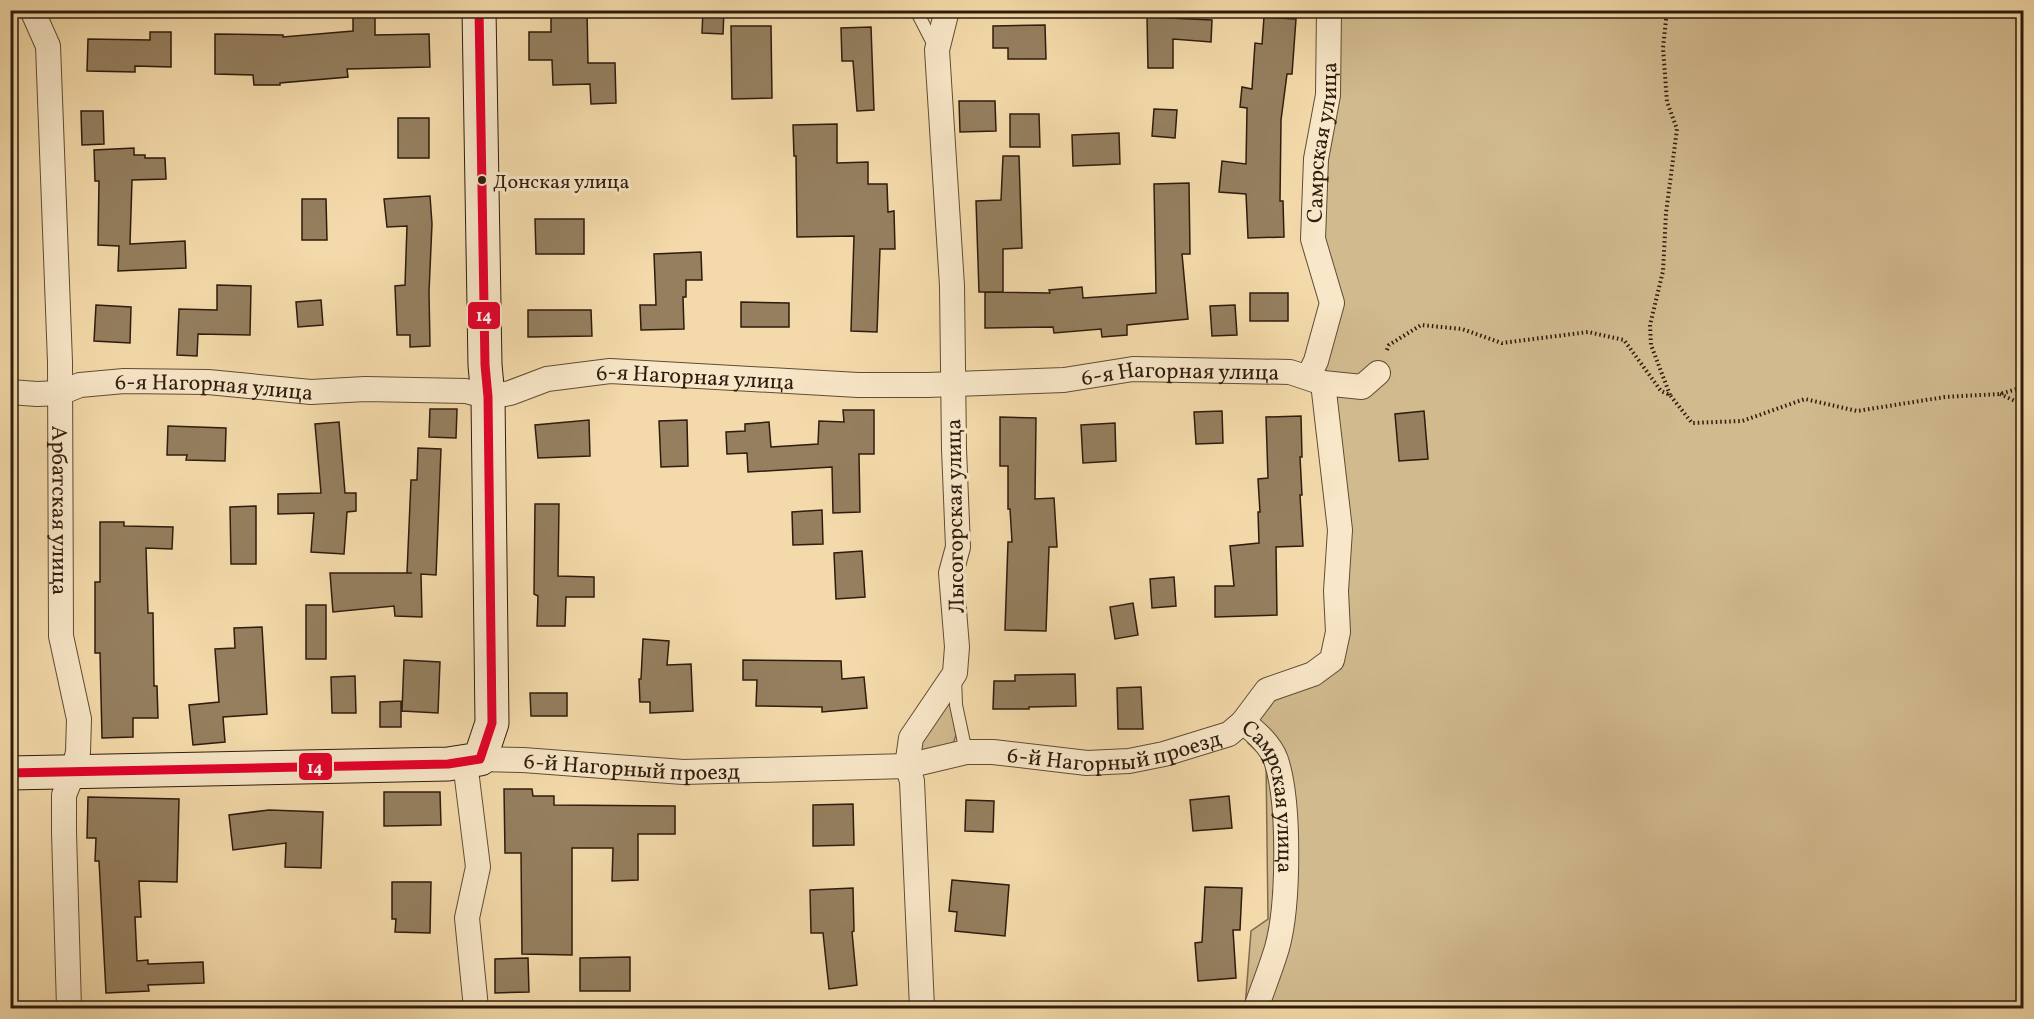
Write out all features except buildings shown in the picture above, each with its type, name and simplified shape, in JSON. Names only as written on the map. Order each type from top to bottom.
[{"type":"street","name":"Арбатская улица","points":[[32,10],[48,46],[60,393],[61,636],[79,719],[78,752],[64,795],[63,832],[69,1008]]},
{"type":"street","points":[[476,1008],[468,918],[478,867],[472,761],[492,723],[480,10]]},
{"type":"street","name":"Лысогорская улица","points":[[947,10],[937,50],[952,286],[958,547],[951,573],[957,647],[955,673]]},
{"type":"street","name":"Самрская улица","points":[[1256,1008],[1278,946],[1285,895],[1284,800],[1275,759],[1261,736],[1243,722],[1267,690],[1314,674],[1332,660],[1338,632],[1336,591],[1340,530],[1316,380],[1316,361],[1332,303],[1313,239],[1316,159],[1328,95],[1329,10]]},
{"type":"street","name":"6-я Нагорная улица","points":[[10,392],[60,393],[80,385],[113,382],[196,381],[311,392],[365,389],[466,392],[488,397],[510,393],[547,379],[610,371],[858,385],[1064,380],[1133,369],[1290,372],[1316,380],[1362,387],[1378,373]]},
{"type":"street","points":[[922,1008],[912,781],[907,766],[911,738],[955,673]]},
{"type":"street","name":"6-й Нагорный проезд","points":[[10,773],[448,764],[523,759],[683,772],[907,766],[966,752],[993,752],[1087,763],[1129,761],[1164,754],[1229,734],[1243,722]]},
{"type":"lane","points":[[916,10],[937,50]]},
{"type":"lane","points":[[955,673],[957,705],[966,752]]},
{"type":"path","points":[[1667,10],[1663,48],[1667,102],[1677,129],[1665,213],[1663,271],[1650,325],[1651,345],[1670,395],[1692,423],[1742,420],[1805,399],[1857,411],[1944,397],[2000,394],[2024,387]]},
{"type":"path","points":[[1378,373],[1389,345],[1421,325],[1462,329],[1502,343],[1588,333],[1624,340],[1661,391],[1670,395]]},
{"type":"path","points":[[2000,394],[2015,401],[2024,400]]},
{"type":"shaded area","points":[[1335,11],[2023,11],[2023,1008],[1245,1008],[1251,931],[1268,919],[1266,760],[1248,743],[1256,715],[1273,696],[1336,661],[1319,367],[1338,301],[1319,238]]},
{"type":"shaded area","points":[[950,696],[956,735],[953,744],[925,752],[918,748]]},
{"type":"transit line","name":"14","points":[[10,773],[448,764],[480,759],[492,723],[488,397],[485,365],[479,10]]},
{"type":"place","name":"Донская улица","points":[[482,180]]}]
